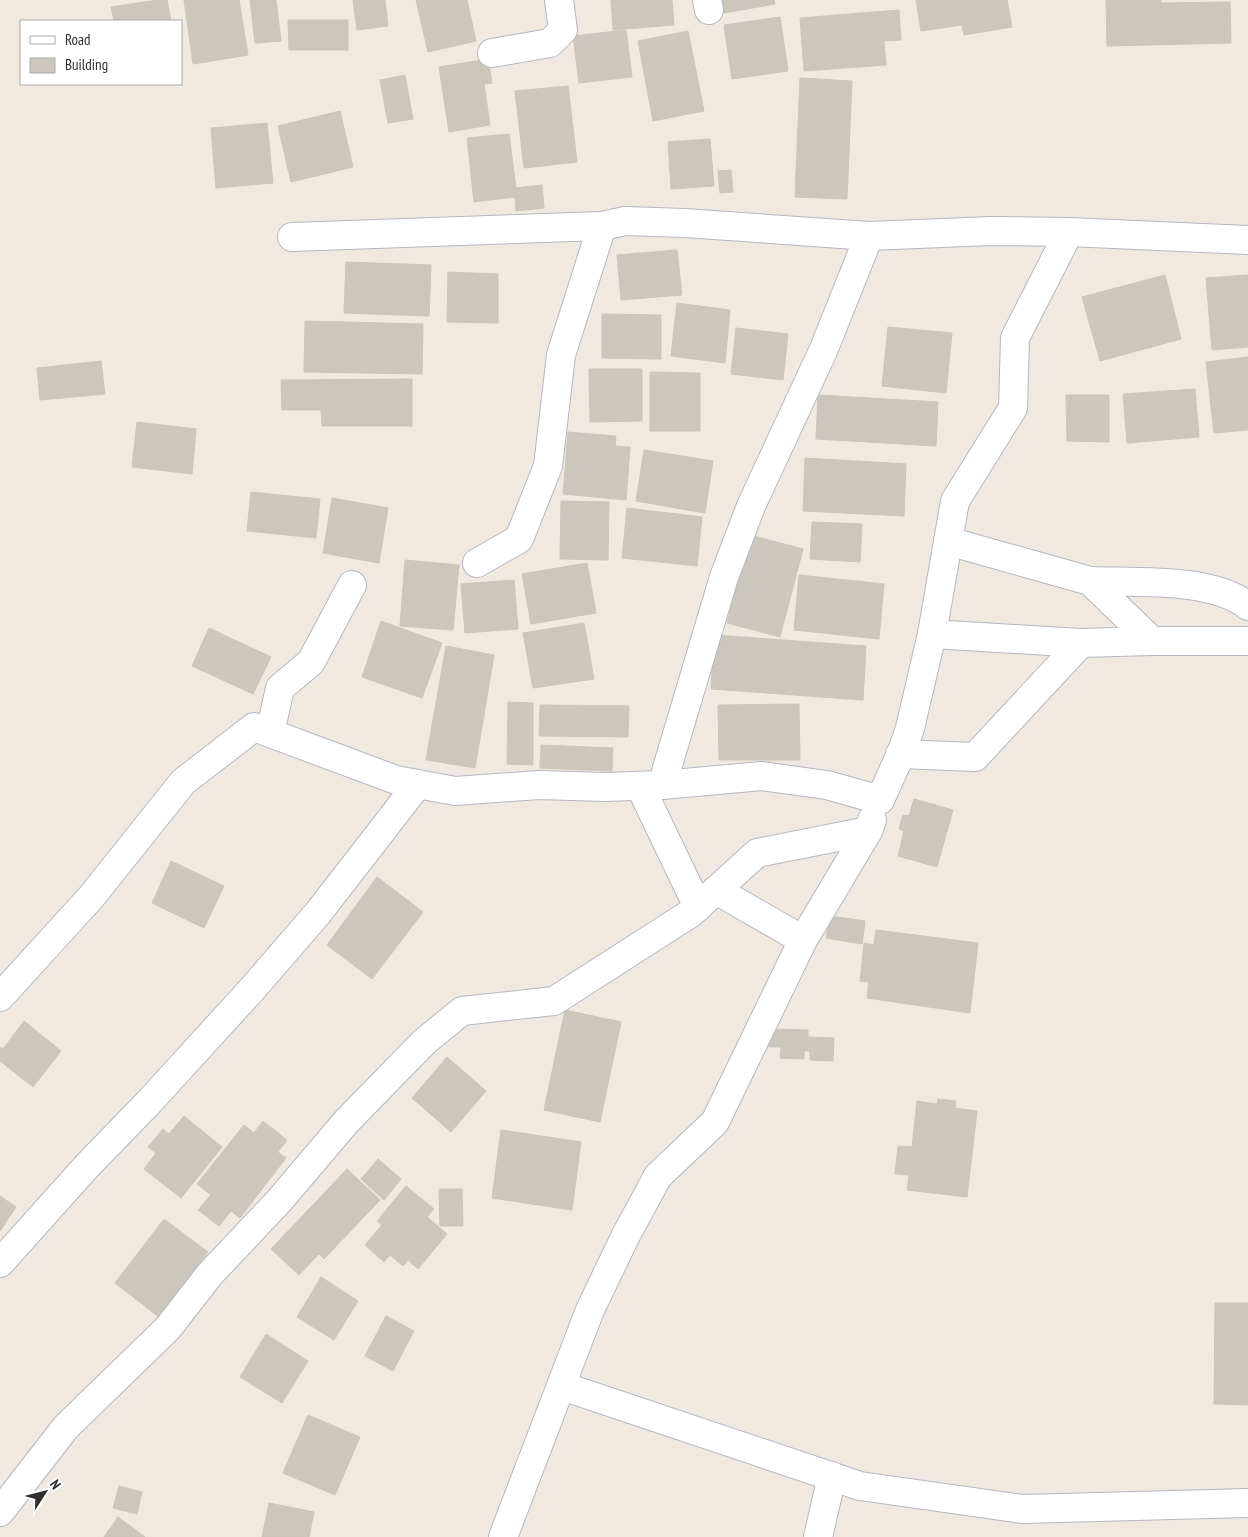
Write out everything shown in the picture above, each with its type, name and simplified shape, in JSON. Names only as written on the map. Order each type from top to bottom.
[{"type":"street","points":[[492,53],[550,44],[562,30],[559,0]]},
{"type":"street","points":[[292,237],[602,226],[624,221],[685,222],[868,236],[991,231],[1069,232],[1248,240]]},
{"type":"street","points":[[477,563],[519,539],[548,466],[561,355],[602,226]]},
{"type":"street","points":[[502,1537],[590,1310],[658,1176],[715,1122],[803,940],[868,831],[910,728],[932,634],[955,501],[1013,408],[1016,338],[1069,232]]},
{"type":"street","points":[[803,940],[707,898],[651,785],[751,506],[823,352],[868,236]]},
{"type":"street","points":[[948,541],[1090,581],[1204,586],[1238,598],[1248,606]]},
{"type":"street","points":[[1090,581],[1152,641]]},
{"type":"street","points":[[270,733],[280,688],[312,662],[352,585]]},
{"type":"street","points":[[932,634],[1081,643],[1248,641]]},
{"type":"street","points":[[900,754],[975,757],[1081,643]]},
{"type":"street","points":[[0,997],[92,896],[183,782],[254,727],[396,780],[455,791],[539,785],[651,785],[762,776],[827,785],[880,800]]},
{"type":"street","points":[[0,1263],[54,1201],[157,1094],[254,987],[318,913],[418,784]]},
{"type":"street","points":[[0,1512],[66,1427],[168,1328],[210,1274],[279,1201],[352,1116],[424,1042],[462,1011],[554,1000],[691,913],[757,853],[868,831]]},
{"type":"street","points":[[562,1386],[860,1486],[1023,1509],[1248,1503]]},
{"type":"street","points":[[818,1537],[832,1476]]},
{"type":"building","points":[[167,0],[171,20],[114,20],[111,7]]},
{"type":"building","points":[[184,0],[239,0],[248,55],[193,64]]},
{"type":"building","points":[[250,0],[276,0],[281,41],[255,43]]},
{"type":"building","points":[[353,0],[385,0],[388,26],[357,30]]},
{"type":"building","points":[[416,0],[467,0],[476,41],[428,52]]},
{"type":"building","points":[[611,0],[672,0],[674,25],[613,30]]},
{"type":"building","points":[[722,0],[774,0],[775,4],[724,13]]},
{"type":"building","points":[[916,0],[1007,0],[1012,27],[964,35],[962,25],[921,31]]},
{"type":"building","points":[[1106,0],[1161,0],[1161,3],[1230,2],[1231,43],[1107,46]]},
{"type":"building","points":[[899,10],[901,40],[884,41],[886,65],[804,71],[800,18]]},
{"type":"building","points":[[780,17],[788,71],[732,79],[724,25]]},
{"type":"building","points":[[288,20],[348,20],[348,50],[289,50]]},
{"type":"building","points":[[626,30],[632,77],[579,83],[573,36]]},
{"type":"building","points":[[688,31],[704,111],[653,121],[638,41]]},
{"type":"building","points":[[488,59],[492,83],[484,84],[490,125],[449,132],[439,67]]},
{"type":"building","points":[[405,75],[413,119],[388,123],[380,80]]},
{"type":"building","points":[[800,78],[852,81],[847,199],[795,197]]},
{"type":"building","points":[[568,86],[577,162],[524,168],[515,91]]},
{"type":"building","points":[[340,111],[353,167],[291,182],[278,126]]},
{"type":"building","points":[[267,123],[273,183],[216,188],[211,128]]},
{"type":"building","points":[[509,134],[516,188],[542,185],[544,208],[516,211],[515,197],[474,202],[467,138]]},
{"type":"building","points":[[710,139],[714,186],[671,189],[668,142]]},
{"type":"building","points":[[731,170],[733,192],[720,193],[718,171]]},
{"type":"building","points":[[677,250],[682,295],[621,300],[617,255]]},
{"type":"building","points":[[346,262],[431,265],[429,316],[344,313]]},
{"type":"building","points":[[448,272],[498,274],[498,323],[447,322]]},
{"type":"building","points":[[1165,275],[1181,339],[1100,361],[1082,297]]},
{"type":"building","points":[[1248,275],[1248,347],[1212,350],[1206,278]]},
{"type":"building","points":[[677,303],[730,310],[725,363],[671,356]]},
{"type":"building","points":[[602,314],[661,315],[661,359],[602,358]]},
{"type":"building","points":[[305,321],[423,324],[422,374],[304,372]]},
{"type":"building","points":[[888,327],[952,333],[946,393],[882,386]]},
{"type":"building","points":[[736,328],[788,334],[783,380],[731,374]]},
{"type":"building","points":[[1248,357],[1248,430],[1214,433],[1206,362]]},
{"type":"building","points":[[101,361],[105,394],[40,400],[37,368]]},
{"type":"building","points":[[589,369],[642,369],[642,421],[590,422]]},
{"type":"building","points":[[650,372],[700,373],[700,431],[650,431]]},
{"type":"building","points":[[412,379],[412,426],[322,426],[321,410],[282,410],[281,380]]},
{"type":"building","points":[[1195,389],[1199,437],[1127,443],[1123,394]]},
{"type":"building","points":[[818,395],[938,402],[936,446],[816,439]]},
{"type":"building","points":[[1066,395],[1109,395],[1109,442],[1067,441]]},
{"type":"building","points":[[137,422],[196,429],[192,474],[132,467]]},
{"type":"building","points":[[568,432],[616,436],[615,446],[630,447],[626,500],[563,494]]},
{"type":"building","points":[[644,450],[713,461],[705,513],[636,501]]},
{"type":"building","points":[[805,458],[906,464],[904,516],[803,511]]},
{"type":"building","points":[[251,492],[320,499],[316,538],[247,531]]},
{"type":"building","points":[[332,498],[388,508],[379,563],[323,553]]},
{"type":"building","points":[[561,501],[609,502],[608,560],[560,559]]},
{"type":"building","points":[[627,508],[702,517],[697,566],[622,558]]},
{"type":"building","points":[[812,522],[862,524],[860,562],[810,559]]},
{"type":"building","points":[[750,535],[803,549],[780,637],[727,623]]},
{"type":"building","points":[[405,560],[459,565],[453,630],[400,626]]},
{"type":"building","points":[[587,563],[596,613],[531,624],[522,574]]},
{"type":"building","points":[[799,575],[884,584],[879,639],[794,630]]},
{"type":"building","points":[[514,580],[518,629],[465,633],[461,584]]},
{"type":"building","points":[[381,621],[442,643],[422,698],[362,677]]},
{"type":"building","points":[[584,623],[594,679],[533,688],[523,633]]},
{"type":"building","points":[[209,628],[271,657],[253,694],[192,666]]},
{"type":"building","points":[[714,635],[866,646],[863,700],[711,689]]},
{"type":"building","points":[[446,646],[494,655],[475,768],[426,760]]},
{"type":"building","points":[[508,702],[533,703],[533,765],[507,764]]},
{"type":"building","points":[[799,704],[800,760],[719,760],[718,705]]},
{"type":"building","points":[[540,705],[629,706],[628,737],[539,736]]},
{"type":"building","points":[[541,745],[613,748],[612,771],[540,768]]},
{"type":"building","points":[[914,799],[953,810],[937,867],[898,856],[904,831],[899,829],[903,815],[909,816]]},
{"type":"building","points":[[171,861],[224,886],[204,928],[152,903]]},
{"type":"building","points":[[377,877],[423,912],[372,979],[327,945]]},
{"type":"building","points":[[830,916],[865,921],[862,944],[826,938]]},
{"type":"building","points":[[876,930],[978,943],[970,1013],[867,998],[869,982],[860,981],[864,943],[874,945]]},
{"type":"building","points":[[565,1010],[621,1022],[600,1122],[544,1110]]},
{"type":"building","points":[[24,1021],[61,1051],[33,1087],[0,1061],[0,1047],[3,1049]]},
{"type":"building","points":[[769,1029],[808,1030],[808,1037],[834,1038],[833,1061],[810,1060],[810,1051],[804,1051],[804,1059],[780,1058],[781,1047],[769,1047]]},
{"type":"building","points":[[447,1057],[486,1091],[451,1132],[412,1098]]},
{"type":"building","points":[[938,1099],[956,1101],[955,1108],[977,1111],[967,1197],[907,1190],[909,1175],[895,1174],[898,1146],[912,1147],[917,1101],[937,1104]]},
{"type":"building","points":[[184,1116],[222,1147],[181,1198],[144,1169],[156,1153],[148,1147],[163,1129],[169,1134]]},
{"type":"building","points":[[263,1121],[287,1140],[278,1152],[286,1158],[240,1218],[231,1211],[219,1226],[198,1210],[211,1195],[197,1184],[244,1125],[254,1133]]},
{"type":"building","points":[[501,1130],[581,1142],[572,1210],[492,1198]]},
{"type":"building","points":[[378,1159],[401,1179],[384,1200],[361,1179]]},
{"type":"building","points":[[347,1169],[380,1200],[324,1259],[319,1254],[299,1275],[271,1249]]},
{"type":"building","points":[[406,1186],[434,1209],[427,1217],[447,1234],[418,1269],[408,1260],[403,1266],[390,1255],[384,1262],[365,1245],[382,1225],[377,1221]]},
{"type":"building","points":[[439,1189],[462,1189],[463,1226],[440,1226]]},
{"type":"building","points":[[0,1196],[16,1207],[0,1231]]},
{"type":"building","points":[[164,1219],[208,1252],[159,1317],[115,1283]]},
{"type":"building","points":[[321,1277],[358,1301],[334,1340],[297,1317]]},
{"type":"building","points":[[1215,1303],[1248,1303],[1248,1405],[1214,1404]]},
{"type":"building","points":[[386,1316],[414,1331],[393,1371],[365,1356]]},
{"type":"building","points":[[266,1334],[308,1361],[282,1403],[240,1377]]},
{"type":"building","points":[[308,1415],[360,1437],[335,1495],[283,1473]]},
{"type":"building","points":[[119,1486],[142,1492],[137,1514],[113,1508]]},
{"type":"building","points":[[269,1503],[314,1512],[309,1537],[262,1537]]},
{"type":"building","points":[[118,1517],[145,1537],[104,1537]]}]
